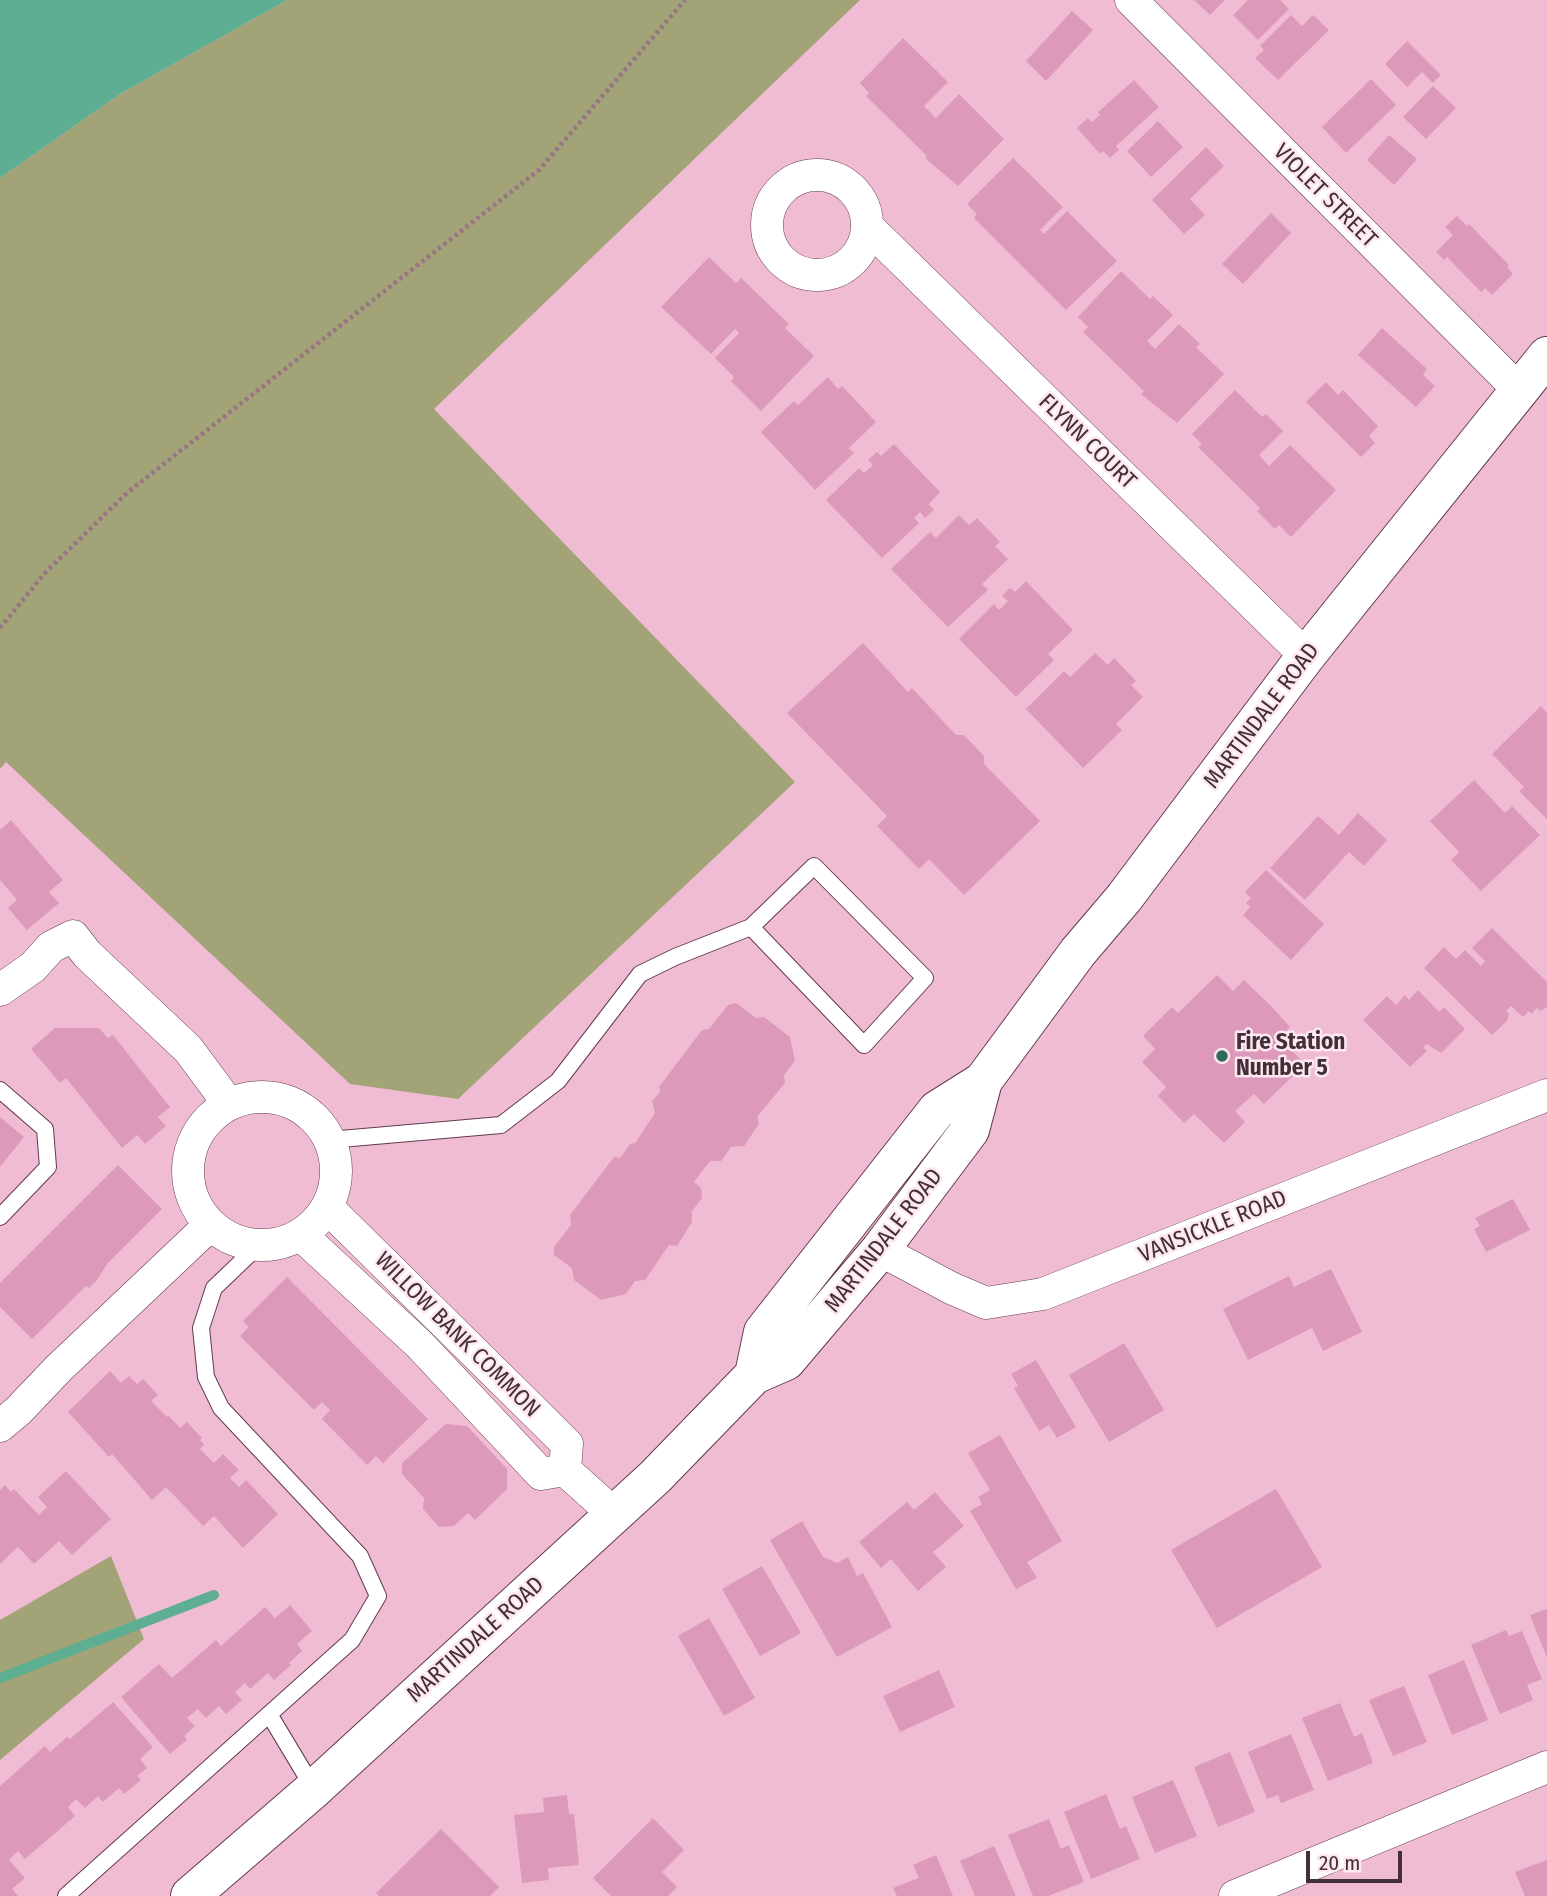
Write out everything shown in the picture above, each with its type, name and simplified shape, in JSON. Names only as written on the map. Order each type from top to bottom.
[{"type":"main road","name":"MARTINDALE ROAD","points":[[754,1375],[763,1332],[937,1110],[983,1081],[1078,952],[1124,898],[1306,656],[1547,356]]},
{"type":"main road","name":"MARTINDALE ROAD","points":[[190,1896],[314,1789],[655,1477],[754,1375],[786,1361],[880,1250],[970,1130],[983,1081]]},
{"type":"street","name":"VIOLET STREET","points":[[1131,0],[1520,391]]},
{"type":"street","name":"FLYNN COURT","points":[[868,227],[1306,656]]},
{"type":"street","points":[[0,990],[33,967],[51,947],[73,936],[87,954],[188,1049],[220,1092],[225,1107]]},
{"type":"street","name":"VANSICKLE ROAD","points":[[880,1250],[951,1288],[986,1303],[1043,1294],[1547,1095]]},
{"type":"street","points":[[248,1098],[272,1098],[296,1105],[315,1119],[329,1140],[336,1162],[335,1185],[327,1207],[316,1223],[301,1235],[280,1243],[258,1246],[224,1235],[210,1224],[197,1206],[189,1185],[188,1162],[194,1140],[207,1121],[225,1107],[248,1098]]},
{"type":"street","name":"WILLOW BANK COMMON","points":[[301,1235],[420,1345],[541,1474],[565,1470],[567,1444],[327,1207]]},
{"type":"street","points":[[0,1426],[210,1224]]},
{"type":"street","points":[[565,1470],[614,1514]]},
{"type":"street","points":[[1235,1896],[1547,1767]]},
{"type":"lane","points":[[329,1140],[501,1125],[558,1081],[640,974],[751,927],[814,866],[925,978],[864,1045],[751,927]]},
{"type":"lane","points":[[0,1090],[45,1129],[48,1167],[0,1217]]},
{"type":"lane","points":[[66,1896],[352,1640],[378,1596],[360,1556],[221,1408],[206,1377],[201,1328],[214,1288],[258,1246]]},
{"type":"lane","points":[[269,1714],[314,1789]]},
{"type":"path","points":[[0,628],[46,573],[128,492],[539,170],[685,0]]},
{"type":"shaded area","points":[[0,0],[287,0],[120,94],[0,178]]},
{"type":"shaded area","points":[[287,0],[860,0],[434,409],[795,782],[458,1099],[350,1084],[6,762],[0,769],[0,178],[120,94]]},
{"type":"shaded area","points":[[111,1556],[144,1639],[0,1760],[0,1620]]},
{"type":"building","points":[[1194,0],[1225,0],[1210,15]]},
{"type":"building","points":[[1248,0],[1280,0],[1289,9],[1258,40],[1233,15]]},
{"type":"building","points":[[1072,11],[1093,30],[1046,81],[1026,61]]},
{"type":"building","points":[[1291,15],[1302,26],[1313,15],[1329,30],[1278,80],[1255,58],[1264,50],[1260,46]]},
{"type":"building","points":[[903,38],[948,82],[924,106],[936,118],[959,94],[1004,139],[958,186],[925,158],[927,156],[866,96],[869,93],[860,83]]},
{"type":"building","points":[[1407,41],[1441,75],[1433,83],[1422,72],[1407,87],[1385,64]]},
{"type":"building","points":[[1371,79],[1396,105],[1346,153],[1322,127]]},
{"type":"building","points":[[1134,80],[1159,107],[1116,146],[1119,150],[1110,158],[1103,151],[1100,154],[1077,128],[1088,118],[1092,122],[1100,115],[1098,112]]},
{"type":"building","points":[[1433,86],[1456,108],[1426,139],[1403,117]]},
{"type":"building","points":[[1158,121],[1183,147],[1151,177],[1127,151]]},
{"type":"building","points":[[1389,135],[1417,159],[1394,185],[1367,160]]},
{"type":"building","points":[[1206,147],[1224,166],[1190,199],[1205,215],[1184,234],[1152,200]]},
{"type":"building","points":[[1013,158],[1063,207],[1040,230],[1044,234],[1067,211],[1117,261],[1066,310],[974,218],[977,214],[967,204]]},
{"type":"building","points":[[1271,213],[1291,233],[1243,284],[1222,264]]},
{"type":"building","points":[[1457,216],[1467,226],[1469,224],[1509,265],[1507,267],[1513,274],[1492,295],[1485,288],[1481,292],[1447,257],[1444,260],[1436,252],[1453,235],[1445,227]]},
{"type":"building","points":[[709,257],[736,283],[741,278],[789,324],[785,328],[814,356],[761,411],[731,381],[734,377],[715,358],[739,333],[735,329],[711,354],[661,307]]},
{"type":"building","points":[[1121,271],[1150,299],[1153,296],[1173,315],[1147,341],[1155,349],[1179,324],[1200,344],[1196,347],[1224,374],[1177,423],[1141,394],[1144,391],[1083,332],[1088,327],[1078,317]]},
{"type":"building","points":[[1382,328],[1427,369],[1423,375],[1435,386],[1416,407],[1358,355]]},
{"type":"building","points":[[828,377],[838,389],[842,386],[876,422],[849,448],[854,453],[815,490],[761,432],[794,401],[798,405]]},
{"type":"building","points":[[1326,382],[1338,395],[1343,390],[1378,426],[1369,436],[1375,443],[1361,457],[1306,402]]},
{"type":"building","points":[[1235,390],[1262,417],[1266,414],[1283,431],[1259,455],[1269,466],[1290,445],[1336,490],[1291,537],[1279,525],[1275,529],[1257,511],[1260,508],[1198,447],[1202,444],[1192,434]]},
{"type":"building","points":[[894,444],[940,492],[929,504],[934,510],[925,518],[920,512],[914,518],[919,523],[882,558],[826,500],[859,468],[864,473],[873,465],[868,460],[877,452],[881,456]]},
{"type":"building","points":[[959,515],[969,525],[977,518],[1000,542],[995,546],[1008,559],[982,584],[988,590],[948,627],[891,569],[930,532],[936,538]]},
{"type":"building","points":[[1026,581],[1073,630],[1048,654],[1054,660],[1016,697],[959,639],[994,604],[999,610],[1008,601],[1002,596],[1010,588],[1015,592]]},
{"type":"building","points":[[863,643],[908,692],[912,688],[956,735],[964,735],[984,756],[984,764],[1040,821],[964,895],[929,859],[919,869],[877,826],[887,816],[787,713]]},
{"type":"building","points":[[1095,653],[1108,665],[1114,658],[1136,681],[1131,685],[1143,697],[1116,724],[1122,730],[1083,768],[1026,709],[1064,671],[1070,677]]},
{"type":"building","points":[[1541,706],[1547,713],[1547,819],[1519,791],[1524,787],[1492,754]]},
{"type":"building","points":[[1474,780],[1505,813],[1512,806],[1540,835],[1481,891],[1451,860],[1459,852],[1430,821]]},
{"type":"building","points":[[1358,813],[1387,840],[1364,866],[1349,852],[1305,900],[1270,868],[1318,816],[1339,835]]},
{"type":"building","points":[[11,820],[63,880],[49,892],[59,903],[27,930],[8,908],[17,900],[0,880],[0,830]]},
{"type":"building","points":[[1266,870],[1324,924],[1291,960],[1243,915],[1250,907],[1246,903],[1251,898],[1245,892]]},
{"type":"building","points":[[1492,928],[1547,982],[1547,1007],[1540,1011],[1537,1008],[1531,1014],[1529,1011],[1523,1017],[1511,1006],[1506,1011],[1509,1014],[1507,1021],[1492,1035],[1424,968],[1444,947],[1456,959],[1465,950],[1481,966],[1485,961],[1472,948]]},
{"type":"building","name":"Fire Station Number 5","points":[[1217,975],[1233,991],[1244,980],[1272,1007],[1290,1027],[1279,1038],[1305,1064],[1264,1104],[1254,1094],[1235,1111],[1245,1122],[1224,1143],[1194,1114],[1184,1123],[1158,1096],[1166,1087],[1142,1062],[1155,1049],[1143,1036],[1172,1007],[1178,1013]]},
{"type":"building","points":[[1418,990],[1439,1012],[1444,1007],[1465,1029],[1441,1053],[1427,1044],[1423,1047],[1427,1051],[1410,1067],[1363,1020],[1387,996],[1396,1005],[1405,995],[1409,1000]]},
{"type":"building","points":[[736,1003],[756,1018],[764,1017],[790,1037],[795,1061],[784,1075],[785,1083],[757,1117],[759,1124],[744,1146],[731,1147],[721,1161],[710,1161],[694,1182],[701,1188],[702,1198],[692,1211],[692,1222],[677,1246],[669,1245],[645,1280],[635,1281],[626,1294],[601,1300],[574,1280],[572,1268],[554,1255],[554,1247],[571,1225],[570,1215],[614,1157],[620,1158],[630,1144],[635,1143],[655,1113],[652,1101],[660,1092],[659,1087],[702,1030],[709,1029],[728,1005]]},
{"type":"building","points":[[55,1028],[99,1028],[108,1038],[113,1035],[170,1107],[158,1117],[166,1126],[145,1144],[137,1135],[122,1148],[66,1078],[60,1083],[31,1049]]},
{"type":"building","points":[[0,1117],[24,1137],[0,1167]]},
{"type":"building","points":[[118,1165],[162,1209],[107,1264],[89,1288],[86,1286],[32,1339],[0,1307],[0,1283]]},
{"type":"building","points":[[1513,1199],[1530,1230],[1486,1252],[1474,1229],[1480,1226],[1475,1218]]},
{"type":"building","points":[[1331,1269],[1362,1332],[1323,1351],[1312,1328],[1248,1360],[1223,1309],[1289,1276],[1294,1287]]},
{"type":"building","points":[[287,1277],[428,1419],[383,1463],[376,1456],[367,1465],[322,1419],[330,1410],[322,1402],[314,1410],[240,1336],[249,1327],[243,1321]]},
{"type":"building","points":[[1124,1343],[1164,1410],[1109,1442],[1069,1375]]},
{"type":"building","points":[[1036,1360],[1076,1427],[1057,1438],[1049,1425],[1039,1431],[1014,1388],[1018,1386],[1011,1374]]},
{"type":"building","points":[[110,1371],[121,1383],[129,1376],[137,1384],[143,1379],[158,1395],[151,1401],[167,1417],[180,1428],[187,1422],[202,1438],[200,1440],[204,1445],[200,1449],[214,1463],[223,1454],[239,1470],[230,1478],[239,1487],[246,1480],[278,1514],[243,1548],[214,1516],[203,1526],[166,1487],[152,1500],[112,1454],[109,1457],[68,1412]]},
{"type":"building","points":[[446,1424],[467,1426],[507,1469],[507,1489],[475,1520],[468,1513],[454,1526],[439,1527],[423,1509],[424,1498],[402,1474],[402,1463]]},
{"type":"building","points":[[1000,1435],[1062,1541],[1027,1562],[1037,1578],[1016,1589],[970,1511],[982,1504],[978,1497],[990,1490],[968,1453]]},
{"type":"building","points":[[66,1471],[111,1519],[72,1555],[59,1541],[34,1564],[18,1547],[0,1564],[0,1490],[5,1485],[11,1492],[14,1489],[39,1515],[47,1507],[38,1497]]},
{"type":"building","points":[[1276,1489],[1322,1567],[1217,1628],[1171,1550]]},
{"type":"building","points":[[935,1492],[964,1526],[933,1552],[946,1567],[918,1591],[891,1559],[881,1568],[859,1542],[907,1502],[914,1510]]},
{"type":"building","points":[[802,1521],[823,1557],[837,1563],[848,1557],[857,1576],[863,1573],[892,1627],[837,1657],[770,1540]]},
{"type":"building","points":[[762,1566],[801,1633],[760,1656],[722,1589]]},
{"type":"building","points":[[290,1605],[312,1631],[297,1644],[302,1651],[289,1663],[291,1665],[274,1680],[268,1673],[250,1689],[245,1683],[235,1692],[242,1700],[226,1714],[219,1706],[206,1718],[198,1709],[187,1718],[195,1726],[184,1736],[187,1740],[170,1754],[121,1697],[159,1664],[172,1678],[216,1640],[221,1646],[265,1607],[275,1618]]},
{"type":"building","points":[[1547,1609],[1547,1658],[1530,1615]]},
{"type":"building","points":[[709,1618],[755,1698],[724,1716],[678,1636]]},
{"type":"building","points":[[1506,1630],[1509,1636],[1522,1631],[1542,1679],[1527,1685],[1533,1700],[1500,1714],[1471,1645]]},
{"type":"building","points":[[1464,1660],[1488,1720],[1452,1735],[1428,1675]]},
{"type":"building","points":[[939,1670],[955,1707],[900,1732],[883,1696]]},
{"type":"building","points":[[1404,1686],[1427,1742],[1393,1756],[1369,1700]]},
{"type":"building","points":[[113,1702],[153,1747],[140,1759],[147,1768],[137,1776],[141,1780],[124,1794],[119,1788],[103,1802],[98,1796],[85,1808],[76,1799],[68,1807],[75,1816],[25,1859],[18,1851],[9,1860],[25,1878],[12,1889],[18,1896],[0,1896],[0,1786],[45,1746],[50,1752],[67,1737],[70,1739]]},
{"type":"building","points":[[1340,1703],[1354,1737],[1362,1733],[1373,1763],[1328,1781],[1302,1718]]},
{"type":"building","points":[[1291,1734],[1314,1790],[1281,1803],[1278,1795],[1267,1799],[1248,1752]]},
{"type":"building","points":[[1230,1752],[1255,1812],[1218,1827],[1194,1767]]},
{"type":"building","points":[[1173,1780],[1197,1836],[1155,1853],[1132,1797]]},
{"type":"building","points":[[1106,1794],[1120,1829],[1126,1826],[1140,1859],[1091,1879],[1064,1812]]},
{"type":"building","points":[[567,1795],[569,1814],[574,1814],[579,1865],[548,1868],[549,1880],[522,1883],[514,1815],[544,1812],[543,1798]]},
{"type":"building","points":[[653,1818],[684,1850],[662,1872],[677,1887],[668,1896],[611,1896],[593,1878]]},
{"type":"building","points":[[1049,1819],[1061,1849],[1069,1845],[1084,1882],[1048,1896],[1033,1896],[1008,1835]]},
{"type":"building","points":[[441,1829],[499,1887],[490,1896],[379,1896],[376,1893]]},
{"type":"building","points":[[994,1846],[1016,1896],[975,1896],[960,1861]]},
{"type":"building","points":[[936,1855],[953,1896],[897,1896],[893,1888],[919,1878],[913,1865]]},
{"type":"building","points":[[1547,1860],[1547,1896],[1525,1896],[1515,1872]]},
{"type":"waterway","points":[[0,1678],[214,1595]]},
{"type":"place","name":"Fire Station Number 5","points":[[1222,1056]]}]
